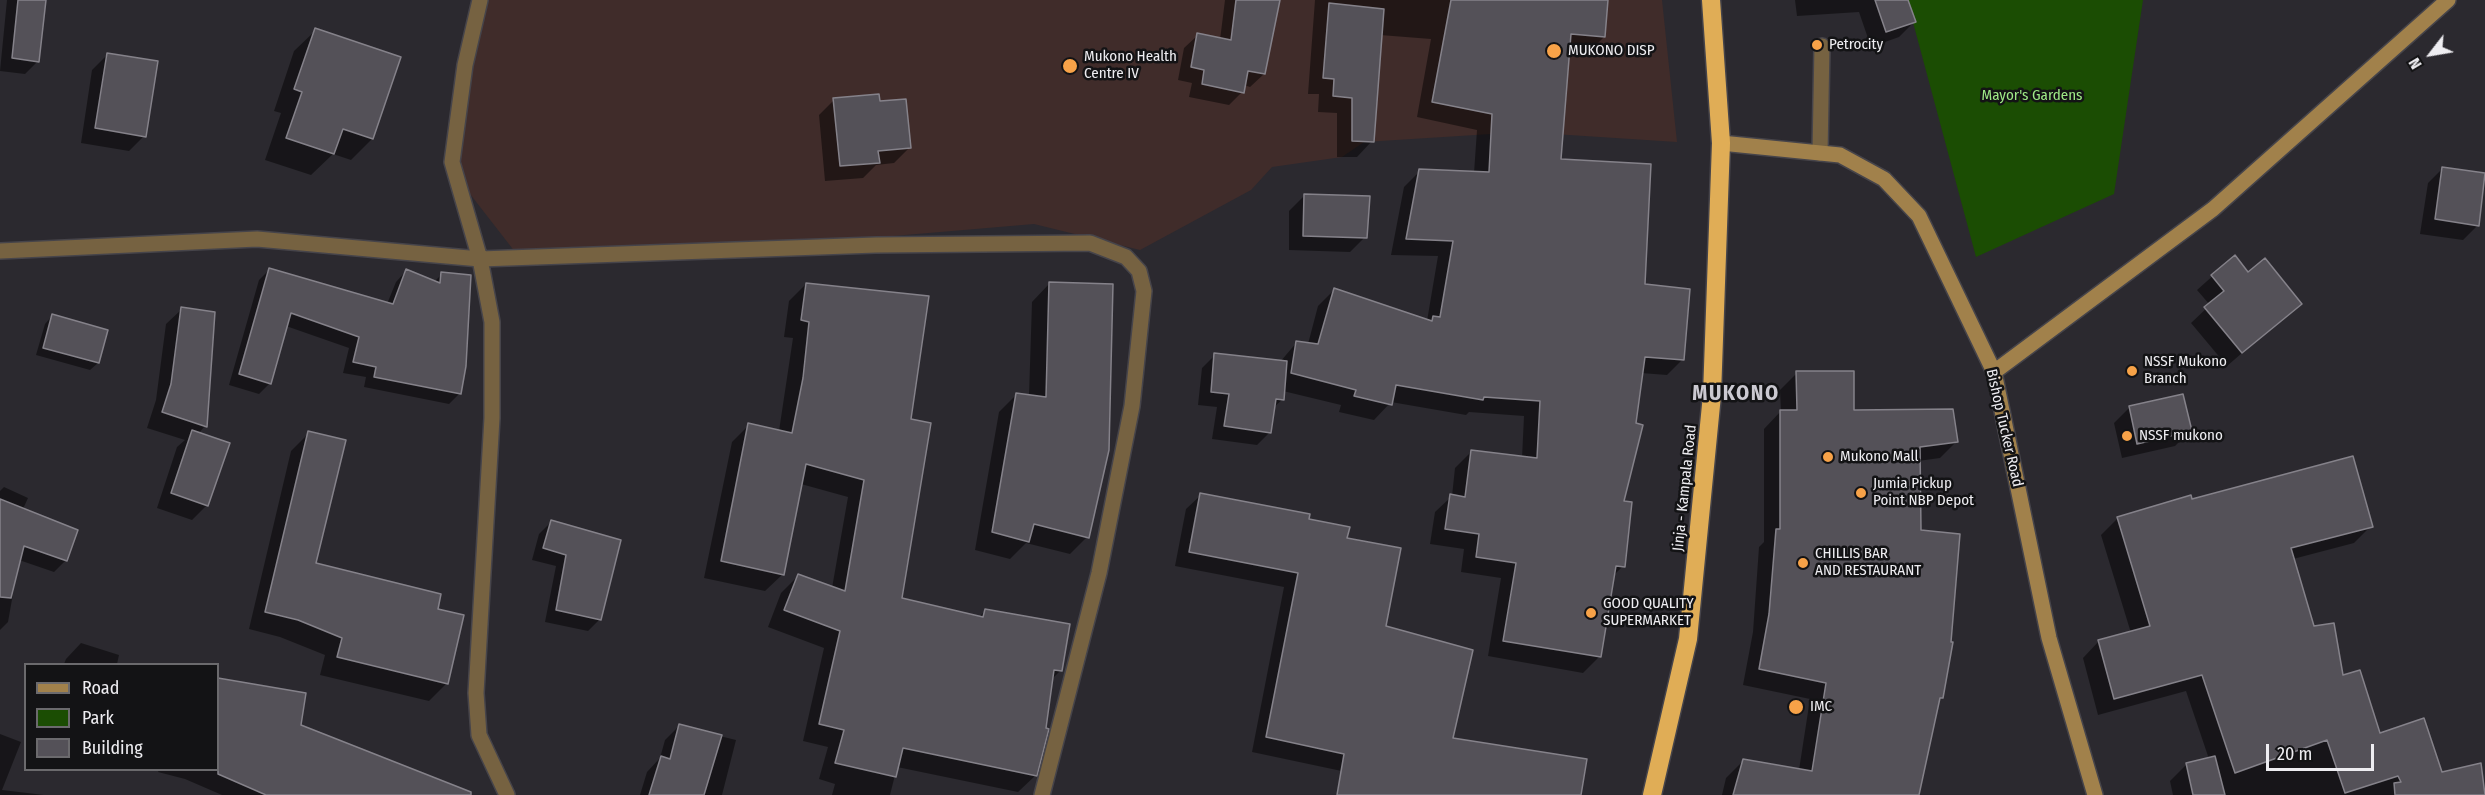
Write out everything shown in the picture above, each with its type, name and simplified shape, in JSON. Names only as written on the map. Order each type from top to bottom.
[{"type":"highway","name":"Jinja - Kampala Road","points":[[1652,795],[1688,639],[1712,395],[1721,143],[1712,0]]},
{"type":"main road","points":[[1994,372],[2213,208],[2448,0]]},
{"type":"main road","name":"Bishop Tucker Road","points":[[1721,143],[1840,155],[1884,179],[1919,216],[1994,372],[2049,638],[2095,795]]},
{"type":"street","points":[[480,0],[465,65],[452,162],[480,259],[492,322],[492,418],[476,693],[479,735],[507,795]]},
{"type":"street","points":[[1820,153],[1822,46]]},
{"type":"street","points":[[0,251],[257,239],[480,259],[864,246],[1090,243],[1126,257],[1139,271],[1144,291],[1132,406],[1099,573],[1042,795]]},
{"type":"shaded area","name":"Mukono Health Centre IV","points":[[481,0],[1662,0],[1677,142],[1523,132],[1364,142],[1342,157],[1272,167],[1251,190],[1140,250],[1034,224],[776,246],[519,257],[456,176]]},
{"type":"green space","name":"Mayor's Gardens","points":[[1907,0],[2143,0],[2114,194],[1976,257]]},
{"type":"building","points":[[18,0],[46,0],[39,62],[12,58]]},
{"type":"building","points":[[1236,0],[1280,0],[1265,74],[1248,71],[1244,93],[1202,84],[1204,70],[1191,67],[1197,33],[1231,40]]},
{"type":"building","points":[[1451,0],[1608,0],[1605,37],[1571,34],[1561,159],[1651,164],[1645,284],[1690,289],[1684,360],[1645,357],[1636,423],[1643,425],[1624,501],[1632,502],[1625,567],[1616,566],[1601,657],[1503,641],[1516,563],[1476,557],[1479,534],[1445,529],[1450,494],[1465,497],[1471,450],[1537,458],[1540,401],[1484,397],[1483,400],[1396,385],[1392,405],[1354,396],[1356,390],[1291,373],[1296,341],[1318,344],[1334,288],[1432,321],[1433,316],[1440,317],[1453,241],[1406,239],[1419,169],[1489,172],[1492,114],[1432,102]]},
{"type":"building","points":[[1875,0],[1908,0],[1916,22],[1886,32]]},
{"type":"building","points":[[1329,3],[1384,9],[1374,142],[1352,141],[1352,98],[1333,96],[1334,79],[1323,78]]},
{"type":"building","points":[[315,28],[401,57],[373,139],[343,129],[334,154],[286,138],[302,92],[294,89]]},
{"type":"building","points":[[107,53],[158,61],[146,137],[95,128]]},
{"type":"building","points":[[879,94],[880,101],[906,99],[911,148],[878,151],[880,163],[840,166],[833,98]]},
{"type":"building","points":[[2442,167],[2485,173],[2479,226],[2435,219]]},
{"type":"building","points":[[1304,194],[1370,196],[1367,238],[1303,236]]},
{"type":"building","points":[[2235,255],[2248,272],[2265,258],[2302,304],[2242,353],[2204,307],[2224,291],[2211,275]]},
{"type":"building","points":[[269,268],[393,304],[406,269],[440,283],[441,272],[471,275],[466,366],[461,394],[374,377],[376,367],[353,362],[359,337],[291,313],[271,384],[239,374]]},
{"type":"building","points":[[1049,282],[1113,284],[1109,450],[1089,538],[1034,524],[1029,542],[992,532],[1016,393],[1046,397]]},
{"type":"building","points":[[806,283],[929,296],[911,419],[931,423],[902,598],[983,617],[985,609],[1070,624],[1062,671],[1054,670],[1046,728],[1049,729],[1037,776],[903,748],[896,777],[835,763],[844,730],[819,724],[840,631],[784,610],[798,574],[845,591],[864,480],[806,464],[784,575],[721,561],[748,423],[792,433],[803,378],[809,322],[801,320]]},
{"type":"building","points":[[181,307],[215,312],[207,427],[162,412],[171,384]]},
{"type":"building","points":[[52,314],[108,330],[99,363],[43,348]]},
{"type":"building","points":[[1214,353],[1287,361],[1284,400],[1276,399],[1271,433],[1224,426],[1229,394],[1211,392]]},
{"type":"building","points":[[1796,371],[1854,371],[1854,410],[1953,409],[1958,442],[1920,447],[1921,530],[1960,534],[1951,642],[1953,642],[1943,698],[1940,698],[1919,795],[1733,795],[1743,759],[1812,771],[1826,683],[1759,669],[1769,614],[1776,529],[1780,529],[1780,410],[1797,410]]},
{"type":"building","points":[[2183,394],[2192,431],[2137,444],[2129,406]]},
{"type":"building","points":[[192,430],[230,443],[208,506],[171,493]]},
{"type":"building","points":[[308,431],[346,440],[316,563],[441,594],[438,609],[464,615],[448,684],[337,657],[342,638],[298,620],[265,612]]},
{"type":"building","points":[[2353,456],[2373,527],[2291,548],[2314,626],[2334,623],[2343,675],[2360,670],[2380,733],[2424,718],[2442,772],[2481,763],[2485,795],[2395,795],[2394,783],[2401,782],[2398,776],[2345,793],[2327,740],[2235,773],[2202,675],[2114,699],[2098,640],[2150,626],[2117,517],[2191,495],[2192,499]]},
{"type":"building","points":[[1200,493],[1310,514],[1309,519],[1350,527],[1347,538],[1401,548],[1386,626],[1473,650],[1453,738],[1587,759],[1581,795],[1337,795],[1344,754],[1266,737],[1298,573],[1189,552]]},
{"type":"building","points":[[0,499],[78,530],[67,561],[24,546],[11,598],[0,597]]},
{"type":"building","points":[[551,520],[621,540],[601,620],[556,610],[566,555],[543,548]]},
{"type":"building","points":[[219,678],[306,693],[301,725],[471,792],[471,795],[266,795],[218,774]]},
{"type":"building","points":[[679,724],[722,735],[704,795],[649,795],[661,756],[670,759]]},
{"type":"building","points":[[2215,756],[2225,795],[2193,795],[2186,763]]},
{"type":"place","name":"Petrocity","points":[[1817,45]]},
{"type":"place","name":"MUKONO DISP","points":[[1554,51]]},
{"type":"place","name":"Mukono Health Centre IV","points":[[1070,66]]},
{"type":"place","name":"NSSF Mukono Branch","points":[[2132,371]]},
{"type":"place","name":"NSSF mukono","points":[[2127,436]]},
{"type":"place","name":"Mukono Mall","points":[[1828,457]]},
{"type":"place","name":"Jumia Pickup Point NBP Depot","points":[[1861,493]]},
{"type":"place","name":"CHILLIS BAR AND RESTAURANT","points":[[1803,563]]},
{"type":"place","name":"GOOD QUALITY SUPERMARKET","points":[[1591,613]]},
{"type":"place","name":"IMC","points":[[1796,707]]},
{"type":"district","name":"MUKONO","points":[[1736,394]]}]
